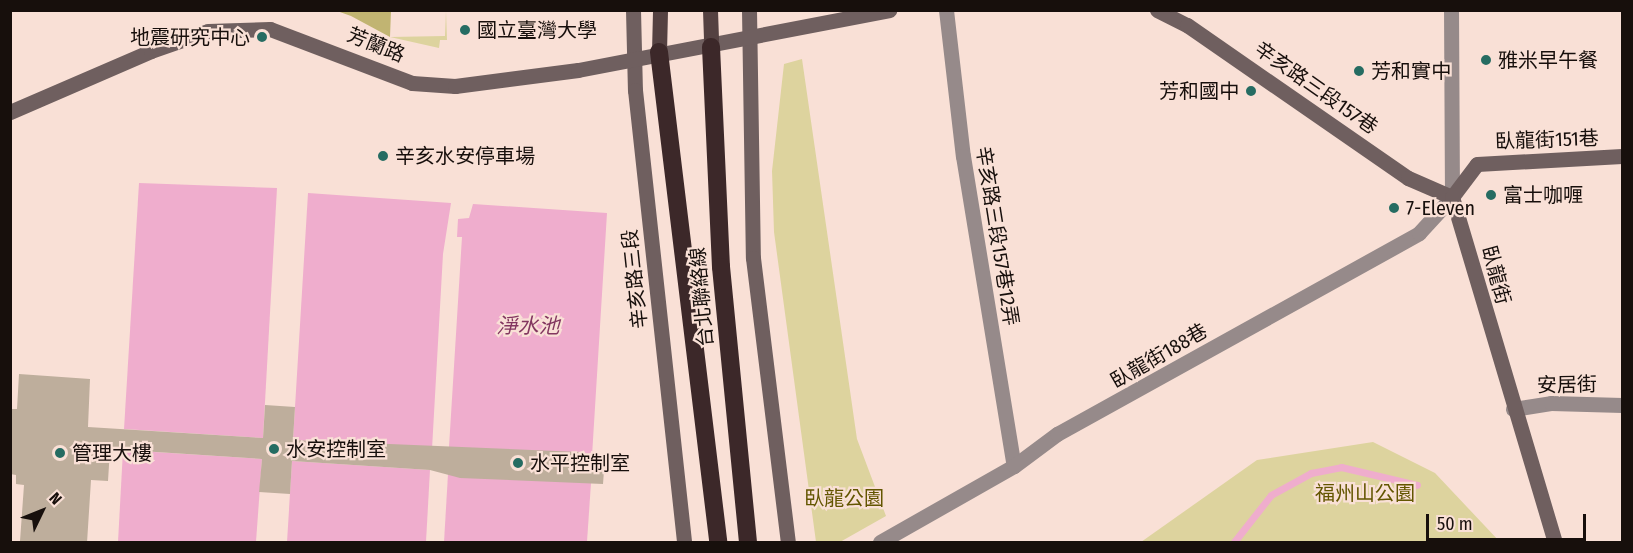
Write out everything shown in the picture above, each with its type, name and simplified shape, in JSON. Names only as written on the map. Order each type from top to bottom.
[{"type":"highway","name":"台北聯絡線","points":[[711,47],[721,267],[748,543]]},
{"type":"highway","name":"台北聯絡線","points":[[659,52],[718,543]]},
{"type":"main road","points":[[710,10],[711,47]]},
{"type":"main road","points":[[659,52],[660,11]]},
{"type":"street","name":"辛亥路三段","points":[[633,10],[633,56],[684,543]]},
{"type":"street","points":[[749,10],[753,258],[788,543]]},
{"type":"street","points":[[633,56],[711,47],[748,37],[889,10]]},
{"type":"street","name":"辛亥路三段157巷12弄","points":[[946,10],[963,156],[1014,466]]},
{"type":"street","name":"辛亥路三段157巷","points":[[1157,10],[1187,25],[1408,178],[1452,197]]},
{"type":"street","name":"臥龍街","points":[[1450,10],[1452,197],[1513,409],[1555,543]]},
{"type":"street","name":"芳蘭路","points":[[10,112],[151,51],[208,31],[270,29],[412,82],[455,86],[578,70],[633,56]]},
{"type":"street","name":"臥龍街151巷","points":[[1452,197],[1477,164],[1623,156]]},
{"type":"street","name":"臥龍街188巷","points":[[880,543],[1014,466],[1057,434],[1419,233],[1452,197]]},
{"type":"street","name":"安居街","points":[[1513,409],[1551,404],[1623,405]]},
{"type":"green space","points":[[446,11],[447,40],[440,40],[439,48],[390,37],[445,36]]},
{"type":"green space","name":"臥龍公園","points":[[802,59],[857,439],[886,516],[840,542],[816,542],[774,232],[772,171],[784,64]]},
{"type":"green space","name":"福州山公園","points":[[1373,442],[1435,473],[1500,542],[1141,542],[1257,460]]},
{"type":"shaded area","points":[[337,11],[391,11],[390,37],[351,16]]},
{"type":"water","points":[[139,183],[277,188],[263,438],[124,429]]},
{"type":"water","name":"淨水池","points":[[308,193],[451,203],[443,254],[432,449],[293,440]]},
{"type":"water","name":"淨水池","points":[[473,204],[607,213],[592,456],[449,447],[462,237],[457,237],[458,219],[469,218]]},
{"type":"water","points":[[123,450],[262,459],[256,542],[118,542]]},
{"type":"water","points":[[292,461],[430,470],[426,542],[287,542]]},
{"type":"water","points":[[448,474],[591,483],[587,542],[444,542]]},
{"type":"building","points":[[19,374],[90,379],[88,427],[263,438],[265,405],[295,407],[293,440],[580,452],[605,457],[603,484],[460,478],[430,470],[292,461],[290,494],[259,492],[262,459],[110,449],[108,481],[91,480],[87,543],[20,541],[24,485],[16,484],[16,475],[10,474],[10,409],[17,409]]},
{"type":"waterway","points":[[1234,542],[1271,495],[1311,473],[1341,467],[1417,485]]},
{"type":"place","name":"國立臺灣大學","points":[[465,30]]},
{"type":"place","name":"地震研究中心","points":[[262,37]]},
{"type":"place","name":"雅米早午餐","points":[[1486,60]]},
{"type":"place","name":"芳和實中","points":[[1359,71]]},
{"type":"place","name":"芳和國中","points":[[1251,91]]},
{"type":"place","name":"辛亥水安停車場","points":[[383,156]]},
{"type":"place","name":"富士咖喱","points":[[1491,195]]},
{"type":"place","name":"7-Eleven","points":[[1394,208]]},
{"type":"place","name":"水安控制室","points":[[274,449]]},
{"type":"place","name":"管理大樓","points":[[60,453]]},
{"type":"place","name":"水平控制室","points":[[518,463]]}]
